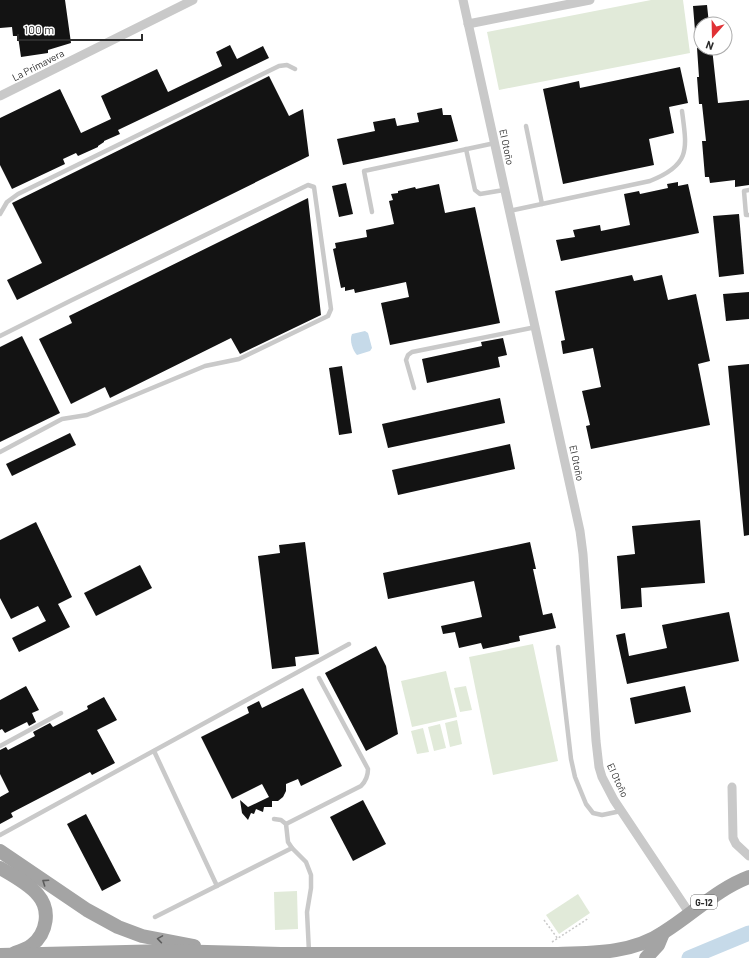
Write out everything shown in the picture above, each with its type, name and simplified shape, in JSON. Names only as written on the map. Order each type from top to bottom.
[{"type":"main road","points":[[0,851],[87,910],[118,927],[142,936],[226,952]]},
{"type":"main road","points":[[0,868],[38,894],[46,912],[43,931],[35,942],[24,950],[5,955]]},
{"type":"main road","name":"G-12","points":[[5,955],[168,951],[368,956],[554,954],[598,952],[631,946],[663,933],[716,894],[749,876]]},
{"type":"main road","points":[[646,958],[658,945],[663,933]]},
{"type":"main road","name":"G-12","points":[[261,958],[281,954]]},
{"type":"street","name":"La Primavera","points":[[0,96],[193,0]]},
{"type":"street","name":"El Otoño","points":[[463,0],[504,190],[536,327],[581,541],[599,767],[621,811],[690,914]]},
{"type":"street","points":[[468,24],[590,0]]},
{"type":"street","points":[[732,787],[733,838],[736,844],[749,856]]},
{"type":"lane","points":[[0,214],[7,202],[25,191],[279,66],[288,65],[294,69]]},
{"type":"lane","points":[[509,211],[650,181],[665,175],[679,163],[683,155],[686,141],[682,111]]},
{"type":"lane","points":[[526,126],[542,204]]},
{"type":"lane","points":[[372,212],[364,171],[495,143]]},
{"type":"lane","points":[[466,150],[475,190],[480,194],[504,190]]},
{"type":"lane","points":[[0,336],[308,185],[314,187],[331,309],[328,316],[245,356],[230,361],[205,366],[87,415],[62,420],[0,452]]},
{"type":"lane","points":[[749,190],[744,191],[746,215],[749,215]]},
{"type":"lane","points":[[414,388],[406,360],[408,355],[412,352],[536,327]]},
{"type":"lane","points":[[0,835],[349,644]]},
{"type":"lane","points":[[558,647],[571,759],[575,778],[586,804],[593,813],[602,816],[621,811]]},
{"type":"lane","points":[[286,824],[361,786],[368,776],[368,769],[319,678]]},
{"type":"lane","points":[[0,746],[61,713]]},
{"type":"lane","points":[[154,751],[217,886]]},
{"type":"lane","points":[[274,819],[281,820],[286,824],[288,842],[306,862],[311,874],[312,888],[307,912],[309,954]]},
{"type":"lane","points":[[154,917],[292,848]]},
{"type":"path","points":[[552,943],[590,918]]},
{"type":"path","points":[[544,920],[558,939]]},
{"type":"green space","points":[[651,0],[683,0],[690,53],[499,90],[487,32]]},
{"type":"green space","points":[[533,644],[558,761],[493,775],[469,657]]},
{"type":"green space","points":[[446,671],[457,717],[412,727],[401,681]]},
{"type":"green space","points":[[466,686],[472,710],[460,712],[454,688]]},
{"type":"green space","points":[[457,720],[462,744],[450,747],[445,723]]},
{"type":"green space","points":[[440,724],[446,748],[434,751],[428,727]]},
{"type":"green space","points":[[423,728],[429,752],[417,754],[411,731]]},
{"type":"green space","points":[[297,891],[298,929],[275,930],[274,892]]},
{"type":"green space","points":[[578,894],[590,913],[559,934],[546,915]]},
{"type":"water","points":[[365,331],[368,333],[372,348],[370,351],[357,355],[352,345],[351,336],[352,334]]},
{"type":"building","points":[[0,0],[65,0],[71,43],[48,50],[48,53],[21,57],[18,36],[13,36],[12,27],[0,28]]},
{"type":"building","points":[[707,5],[708,16],[694,16],[693,6]]},
{"type":"building","points":[[230,45],[237,59],[263,46],[269,58],[118,130],[120,134],[104,141],[98,147],[78,156],[76,153],[63,159],[65,164],[12,189],[0,165],[0,118],[60,89],[81,133],[111,119],[101,96],[157,69],[168,92],[222,66],[216,52]]},
{"type":"building","points":[[698,56],[713,56],[718,103],[749,100],[749,185],[735,187],[735,180],[710,183],[709,177],[705,177],[702,141],[706,141],[702,104],[699,104],[697,77],[699,77]]},
{"type":"building","points":[[680,67],[688,103],[669,107],[674,133],[649,139],[654,165],[563,184],[543,89],[579,81],[580,88]]},
{"type":"building","points":[[269,76],[289,116],[303,109],[309,156],[17,300],[7,280],[42,263],[12,203]]},
{"type":"building","points":[[442,108],[443,115],[451,115],[458,141],[343,165],[337,139],[375,131],[373,122],[395,118],[397,126],[419,122],[417,113]]},
{"type":"building","points":[[678,182],[678,186],[688,184],[699,233],[561,261],[556,240],[575,237],[573,230],[600,225],[601,231],[630,225],[624,194],[639,191],[640,194],[668,188],[667,184]]},
{"type":"building","points":[[346,183],[353,214],[339,217],[332,186]]},
{"type":"building","points":[[439,184],[445,213],[475,207],[500,323],[390,345],[381,303],[409,297],[406,282],[355,293],[354,289],[345,291],[345,287],[341,288],[333,249],[336,248],[335,243],[367,237],[366,230],[394,224],[389,201],[393,200],[391,194],[415,187],[416,189]]},
{"type":"building","points":[[308,198],[321,315],[240,354],[231,338],[110,398],[105,387],[71,404],[39,339],[72,323],[69,316]]},
{"type":"building","points":[[739,214],[744,274],[719,277],[713,216]]},
{"type":"building","points":[[632,275],[634,281],[662,275],[668,300],[696,294],[710,361],[698,364],[710,425],[591,449],[586,426],[590,425],[582,391],[601,387],[593,348],[563,354],[561,341],[565,340],[555,291]]},
{"type":"building","points":[[749,292],[749,319],[726,321],[723,294]]},
{"type":"building","points":[[22,336],[60,413],[0,442],[0,347]]},
{"type":"building","points":[[503,338],[507,355],[498,357],[500,367],[427,383],[422,359],[482,346],[481,342]]},
{"type":"building","points":[[749,364],[749,535],[744,536],[728,366]]},
{"type":"building","points":[[342,366],[352,433],[339,435],[329,368]]},
{"type":"building","points":[[500,398],[505,423],[388,448],[382,424]]},
{"type":"building","points":[[70,433],[76,445],[12,476],[6,464]]},
{"type":"building","points":[[510,444],[515,469],[398,495],[392,470]]},
{"type":"building","points":[[700,520],[705,583],[641,588],[642,607],[621,609],[617,556],[635,554],[632,526]]},
{"type":"building","points":[[36,522],[72,597],[58,604],[70,627],[19,652],[12,638],[46,621],[38,606],[11,619],[0,598],[0,540]]},
{"type":"building","points":[[305,542],[319,654],[295,657],[296,666],[272,669],[258,556],[280,553],[279,545]]},
{"type":"building","points":[[530,542],[536,569],[533,569],[543,615],[552,613],[556,628],[519,636],[520,641],[483,649],[481,643],[459,648],[455,632],[443,634],[441,626],[482,617],[474,581],[388,599],[383,573]]},
{"type":"building","points":[[140,565],[152,588],[96,616],[84,593]]},
{"type":"building","points":[[729,612],[739,661],[627,684],[616,635],[625,633],[629,656],[667,648],[662,625]]},
{"type":"building","points":[[376,646],[386,666],[398,734],[366,751],[325,673]]},
{"type":"building","points":[[26,686],[39,710],[32,713],[36,722],[29,726],[27,722],[5,733],[2,729],[0,730],[0,700]]},
{"type":"building","points":[[685,686],[691,712],[635,724],[630,698]]},
{"type":"building","points":[[303,688],[342,766],[301,786],[298,779],[286,784],[286,791],[283,797],[278,801],[272,801],[272,807],[264,807],[263,812],[256,809],[254,814],[251,813],[248,820],[242,813],[240,800],[248,807],[269,797],[262,784],[232,799],[201,737],[249,713],[247,707],[259,701],[262,708]]},
{"type":"building","points":[[104,697],[117,720],[97,730],[115,763],[92,775],[90,772],[11,813],[13,817],[0,824],[0,797],[9,792],[0,774],[0,750],[6,747],[8,750],[35,736],[33,732],[50,723],[53,727],[88,709],[87,706]]},
{"type":"building","points":[[363,800],[386,844],[353,861],[330,817]]},
{"type":"building","points":[[86,814],[121,881],[102,891],[67,824]]},
{"type":"waterway","points":[[689,958],[749,933]]}]
